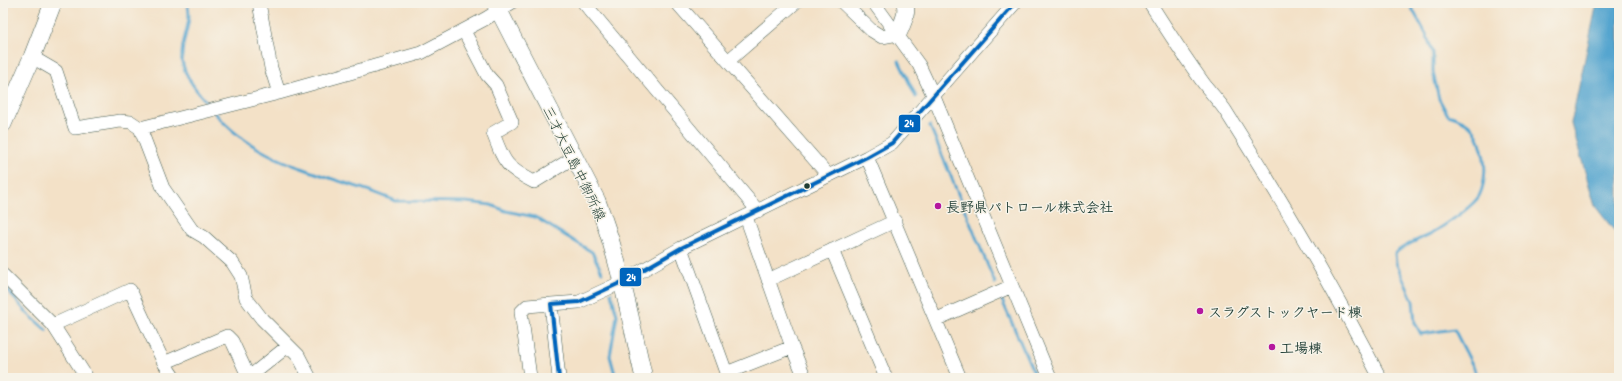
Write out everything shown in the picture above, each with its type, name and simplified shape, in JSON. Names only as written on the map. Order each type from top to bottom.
[{"type":"main road","points":[[898,34],[904,21],[906,8],[905,3]]},
{"type":"main road","points":[[3,124],[32,57],[49,5]]},
{"type":"main road","name":"三才大豆島中御所線","points":[[502,5],[573,158],[597,201],[608,229],[644,378]]},
{"type":"street","points":[[259,3],[271,68],[279,93]]},
{"type":"street","points":[[584,3],[758,211]]},
{"type":"street","points":[[677,3],[828,175]]},
{"type":"street","points":[[728,61],[795,3]]},
{"type":"street","points":[[842,3],[871,30],[882,37],[898,34]]},
{"type":"street","points":[[874,3],[898,34],[919,65],[934,97],[1050,378]]},
{"type":"street","points":[[530,377],[521,312],[527,306],[579,302],[622,282],[681,248],[867,157],[892,143],[1015,3]]},
{"type":"street","points":[[1150,3],[1183,53],[1224,108],[1348,317],[1380,378]]},
{"type":"street","points":[[140,128],[279,93],[422,53],[464,31],[502,5]]},
{"type":"street","points":[[464,31],[487,75],[496,85],[512,122],[494,133],[507,164],[515,172],[534,182],[573,158]]},
{"type":"street","points":[[32,57],[56,71],[75,128],[120,121],[131,122],[140,128],[163,188],[192,230],[208,241],[232,262],[241,276],[246,298],[262,319],[298,355],[310,378]]},
{"type":"street","points":[[867,157],[937,320],[960,378]]},
{"type":"street","points":[[746,217],[792,347],[805,378]]},
{"type":"street","points":[[768,280],[895,221]]},
{"type":"street","points":[[681,248],[718,346],[727,376],[792,347]]},
{"type":"street","points":[[832,250],[886,378]]},
{"type":"street","points":[[3,275],[54,325],[87,378]]},
{"type":"street","points":[[937,320],[1012,286]]},
{"type":"street","points":[[54,325],[130,290],[164,363],[174,378]]},
{"type":"street","points":[[551,304],[559,378]]},
{"type":"street","points":[[164,363],[227,336],[232,341],[249,378],[288,346]]},
{"type":"water","points":[[1597,3],[1619,3],[1619,237],[1595,206],[1571,123]]},
{"type":"waterway","points":[[187,3],[189,17],[182,53],[183,66],[193,85],[211,107]]},
{"type":"waterway","points":[[1409,3],[1426,34],[1433,53],[1433,72],[1439,99],[1448,115],[1467,123],[1475,131],[1483,154],[1485,172],[1482,189],[1477,199],[1458,216],[1442,227],[1395,253],[1396,263],[1413,301],[1415,323],[1421,334],[1454,329],[1479,378]]},
{"type":"waterway","points":[[899,61],[916,97]]},
{"type":"waterway","points":[[215,113],[230,129],[267,153],[307,171],[396,201],[466,202],[491,205],[506,211],[535,217],[592,252],[602,272]]},
{"type":"waterway","points":[[930,126],[995,283]]},
{"type":"waterway","points":[[5,287],[27,313],[46,330]]},
{"type":"waterway","points":[[611,293],[617,315],[610,356],[616,378]]},
{"type":"waterway","points":[[1001,298],[1036,378]]},
{"type":"transit line","name":"24","points":[[559,378],[551,304],[579,302],[622,282],[681,248],[867,157],[892,143],[1015,3]]},
{"type":"place","name":"長野県パトロール株式会社","points":[[938,206]]},
{"type":"place","name":"スラグストックヤード棟","points":[[1200,311]]},
{"type":"place","name":"工場棟","points":[[1272,347]]}]
